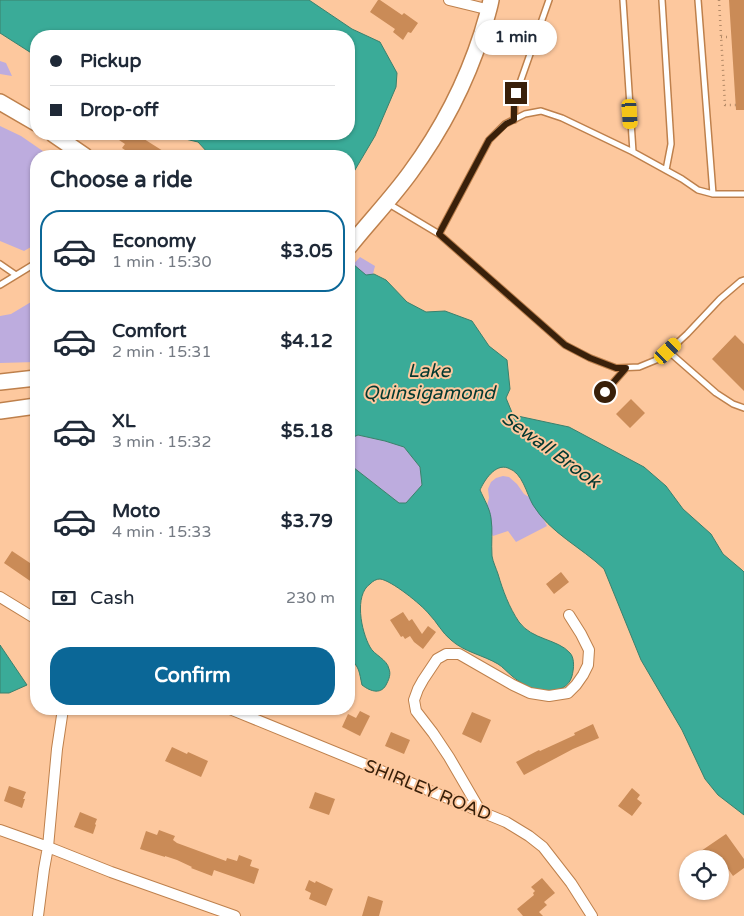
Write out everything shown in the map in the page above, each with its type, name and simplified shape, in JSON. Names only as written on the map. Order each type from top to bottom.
[{"type":"main road","points":[[355,236],[387,202],[409,174],[450,109],[476,51],[490,5]]},
{"type":"main road","points":[[0,102],[30,120]]},
{"type":"main road","points":[[62,140],[76,150]]},
{"type":"main road","points":[[0,382],[30,379]]},
{"type":"main road","points":[[0,411],[30,407]]},
{"type":"street","points":[[449,0],[490,5]]},
{"type":"street","points":[[476,0],[490,5]]},
{"type":"street","points":[[0,597],[30,616]]},
{"type":"street","points":[[481,812],[449,756],[416,711],[414,700],[422,680],[437,659],[446,654],[459,654],[530,693],[549,696],[568,693],[576,685],[588,665],[589,650],[569,616]]},
{"type":"street","points":[[38,916],[48,847],[61,715]]},
{"type":"street","name":"SHIRLEY ROAD","points":[[245,715],[517,828],[543,847],[571,883],[592,916]]},
{"type":"street","points":[[0,830],[235,916]]},
{"type":"lane","points":[[514,120],[514,97],[549,0]]},
{"type":"lane","points":[[623,0],[633,152]]},
{"type":"lane","points":[[662,0],[671,144],[666,170]]},
{"type":"lane","points":[[698,0],[713,194]]},
{"type":"lane","points":[[439,234],[489,140],[506,124],[525,114],[541,111],[562,118],[633,152],[698,190],[713,194],[744,194]]},
{"type":"lane","points":[[387,202],[439,234],[565,345],[590,358],[616,368],[639,368],[661,358],[720,299],[744,280]]},
{"type":"lane","points":[[0,264],[16,275]]},
{"type":"lane","points":[[0,285],[30,267]]},
{"type":"lane","points":[[668,351],[716,393],[733,404],[744,408]]},
{"type":"lane","points":[[605,392],[626,368]]},
{"type":"path","points":[[719,0],[725,105],[736,105]]},
{"type":"path","points":[[721,37],[731,37]]},
{"type":"shaded area","points":[[0,61],[6,63],[12,76],[0,74]]},
{"type":"shaded area","points":[[0,126],[21,136],[41,150],[30,150],[30,248],[24,251],[0,241]]},
{"type":"shaded area","points":[[360,257],[375,266],[368,293],[355,277],[355,262]]},
{"type":"shaded area","points":[[30,303],[30,362],[0,363],[0,316],[11,314]]},
{"type":"shaded area","points":[[358,435],[404,447],[420,467],[422,485],[406,503],[399,503],[355,469],[355,436]]},
{"type":"shaded area","points":[[503,476],[509,477],[524,494],[534,500],[547,526],[516,542],[508,531],[493,536],[490,530],[486,509],[489,498],[488,489],[491,482]]},
{"type":"water","points":[[0,0],[309,0],[354,30],[30,30],[30,52],[0,33]]},
{"type":"water","points":[[355,30],[380,42],[397,73],[396,87],[375,136],[355,170],[355,150],[205,150],[198,142],[190,140],[355,140]]},
{"type":"water","name":"Lake Quinsigamond","points":[[355,266],[366,275],[374,274],[386,280],[407,302],[426,312],[445,311],[472,321],[489,346],[507,360],[510,389],[506,398],[513,415],[569,427],[644,467],[666,486],[683,509],[711,534],[723,554],[744,572],[744,815],[718,795],[705,779],[682,730],[641,660],[604,569],[548,524],[533,505],[521,479],[508,468],[503,467],[494,470],[480,490],[490,515],[493,560],[512,611],[519,622],[524,628],[538,636],[565,648],[571,655],[574,667],[569,682],[564,687],[551,691],[537,690],[524,684],[498,664],[456,644],[420,605],[385,580],[377,579],[365,589],[362,596],[362,623],[372,650],[383,660],[390,671],[385,687],[379,691],[373,691],[362,685],[355,664],[355,469],[399,503],[406,503],[422,485],[420,467],[404,447],[358,435],[355,436]]},
{"type":"water","points":[[0,645],[27,685],[9,693],[0,693]]},
{"type":"building","points":[[378,0],[402,15],[404,13],[418,23],[411,33],[408,32],[403,40],[393,32],[395,29],[370,12]]},
{"type":"building","points":[[729,0],[744,0],[744,110],[736,110]]},
{"type":"building","points":[[119,140],[146,140],[161,150],[125,150],[122,148],[125,144]]},
{"type":"building","points":[[735,335],[744,344],[744,391],[712,359]]},
{"type":"building","points":[[631,399],[645,413],[630,428],[616,414]]},
{"type":"building","points":[[12,551],[30,563],[30,581],[4,563]]},
{"type":"building","points":[[561,572],[569,582],[554,594],[546,584]]},
{"type":"building","points":[[403,612],[409,621],[412,619],[422,634],[428,626],[436,632],[423,649],[410,636],[405,639],[403,636],[401,637],[390,620]]},
{"type":"building","points":[[360,711],[370,716],[360,736],[342,727],[348,715],[356,718]]},
{"type":"building","points":[[472,712],[491,720],[481,743],[462,734]]},
{"type":"building","points":[[593,724],[599,738],[573,749],[524,775],[516,762],[575,735],[574,733]]},
{"type":"building","points":[[391,732],[410,740],[404,754],[385,746]]},
{"type":"building","points":[[172,747],[208,761],[201,777],[165,761]]},
{"type":"building","points":[[9,786],[26,792],[22,808],[4,801]]},
{"type":"building","points":[[632,788],[640,795],[637,799],[642,803],[632,816],[618,806]]},
{"type":"building","points":[[315,792],[335,799],[329,815],[309,808]]},
{"type":"building","points":[[80,812],[97,819],[93,834],[74,827]]},
{"type":"building","points":[[159,830],[175,836],[173,840],[177,843],[226,861],[227,858],[237,861],[239,855],[252,860],[250,866],[259,869],[254,884],[214,870],[212,876],[177,860],[140,849],[146,831],[157,835]]},
{"type":"building","points":[[726,834],[744,859],[744,868],[733,876],[729,870],[729,850],[702,850]]},
{"type":"building","points":[[542,878],[555,893],[544,902],[547,905],[539,912],[543,916],[523,916],[517,909],[534,895],[535,891],[531,887]]},
{"type":"building","points":[[309,880],[315,883],[316,881],[333,889],[326,906],[309,899],[311,893],[305,890]]},
{"type":"building","points":[[368,896],[383,901],[379,916],[362,916]]},
{"type":"route","points":[[516,93],[514,97],[514,120],[506,124],[489,140],[439,234],[565,345],[590,358],[616,368],[626,368],[605,392]]},
{"type":"water label","name":"Sewall Brook","points":[[551,450]]}]
